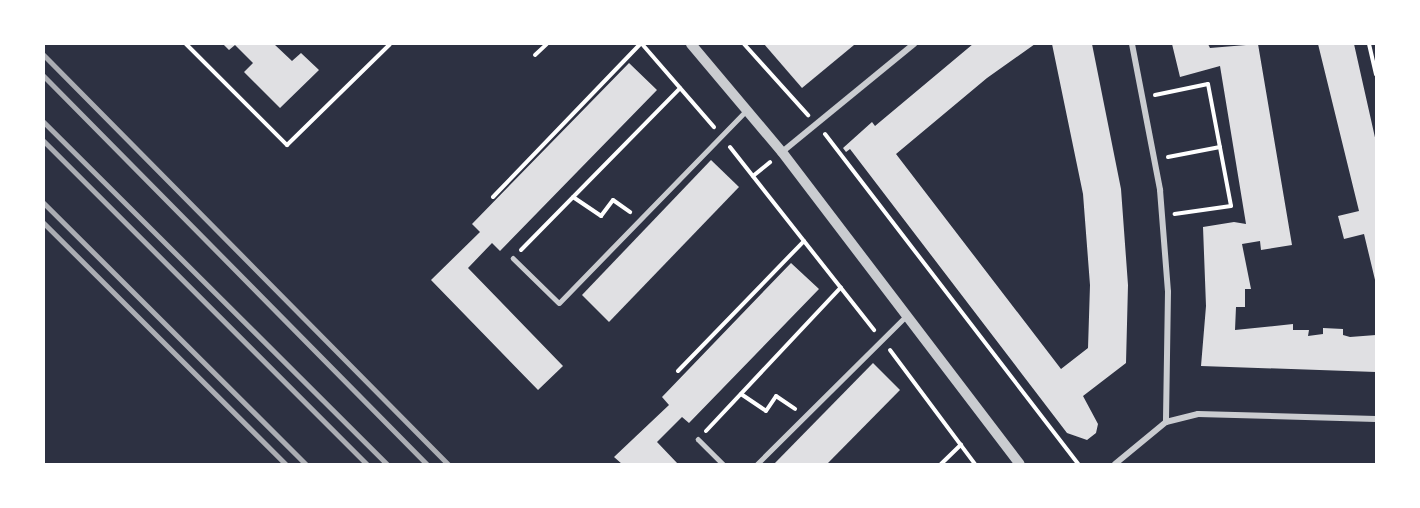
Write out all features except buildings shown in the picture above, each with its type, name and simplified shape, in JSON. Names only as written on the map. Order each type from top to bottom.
[{"type":"street","points":[[691,44],[782,152],[1020,465]]},
{"type":"street","points":[[782,152],[914,44]]},
{"type":"street","points":[[1132,44],[1145,97],[1162,216],[1168,292],[1166,422]]},
{"type":"street","points":[[1116,465],[1166,422],[1198,414],[1377,419]]},
{"type":"lane","points":[[513,258],[559,303],[747,110]]},
{"type":"lane","points":[[757,465],[907,315]]},
{"type":"lane","points":[[698,439],[723,465]]},
{"type":"path","points":[[186,44],[287,145],[390,44]]},
{"type":"path","points":[[535,55],[547,44]]},
{"type":"path","points":[[493,197],[641,44],[722,136],[882,340],[975,465]]},
{"type":"path","points":[[744,44],[816,124],[1078,465]]},
{"type":"path","points":[[1369,44],[1377,74]]},
{"type":"path","points":[[1145,97],[1208,84],[1231,206],[1162,216]]},
{"type":"path","points":[[513,258],[680,88]]},
{"type":"path","points":[[1155,159],[1220,147]]},
{"type":"path","points":[[573,197],[601,216],[613,200],[641,220]]},
{"type":"path","points":[[678,371],[804,241]]},
{"type":"path","points":[[698,439],[841,287]]},
{"type":"path","points":[[741,394],[766,411],[776,396],[806,416]]},
{"type":"path","points":[[941,465],[961,445]]},
{"type":"railway","points":[[44,55],[448,464]]},
{"type":"railway","points":[[44,76],[427,464]]},
{"type":"railway","points":[[44,122],[387,464]]},
{"type":"railway","points":[[44,141],[367,464]]},
{"type":"railway","points":[[44,203],[306,464]]},
{"type":"railway","points":[[44,223],[286,464]]}]
